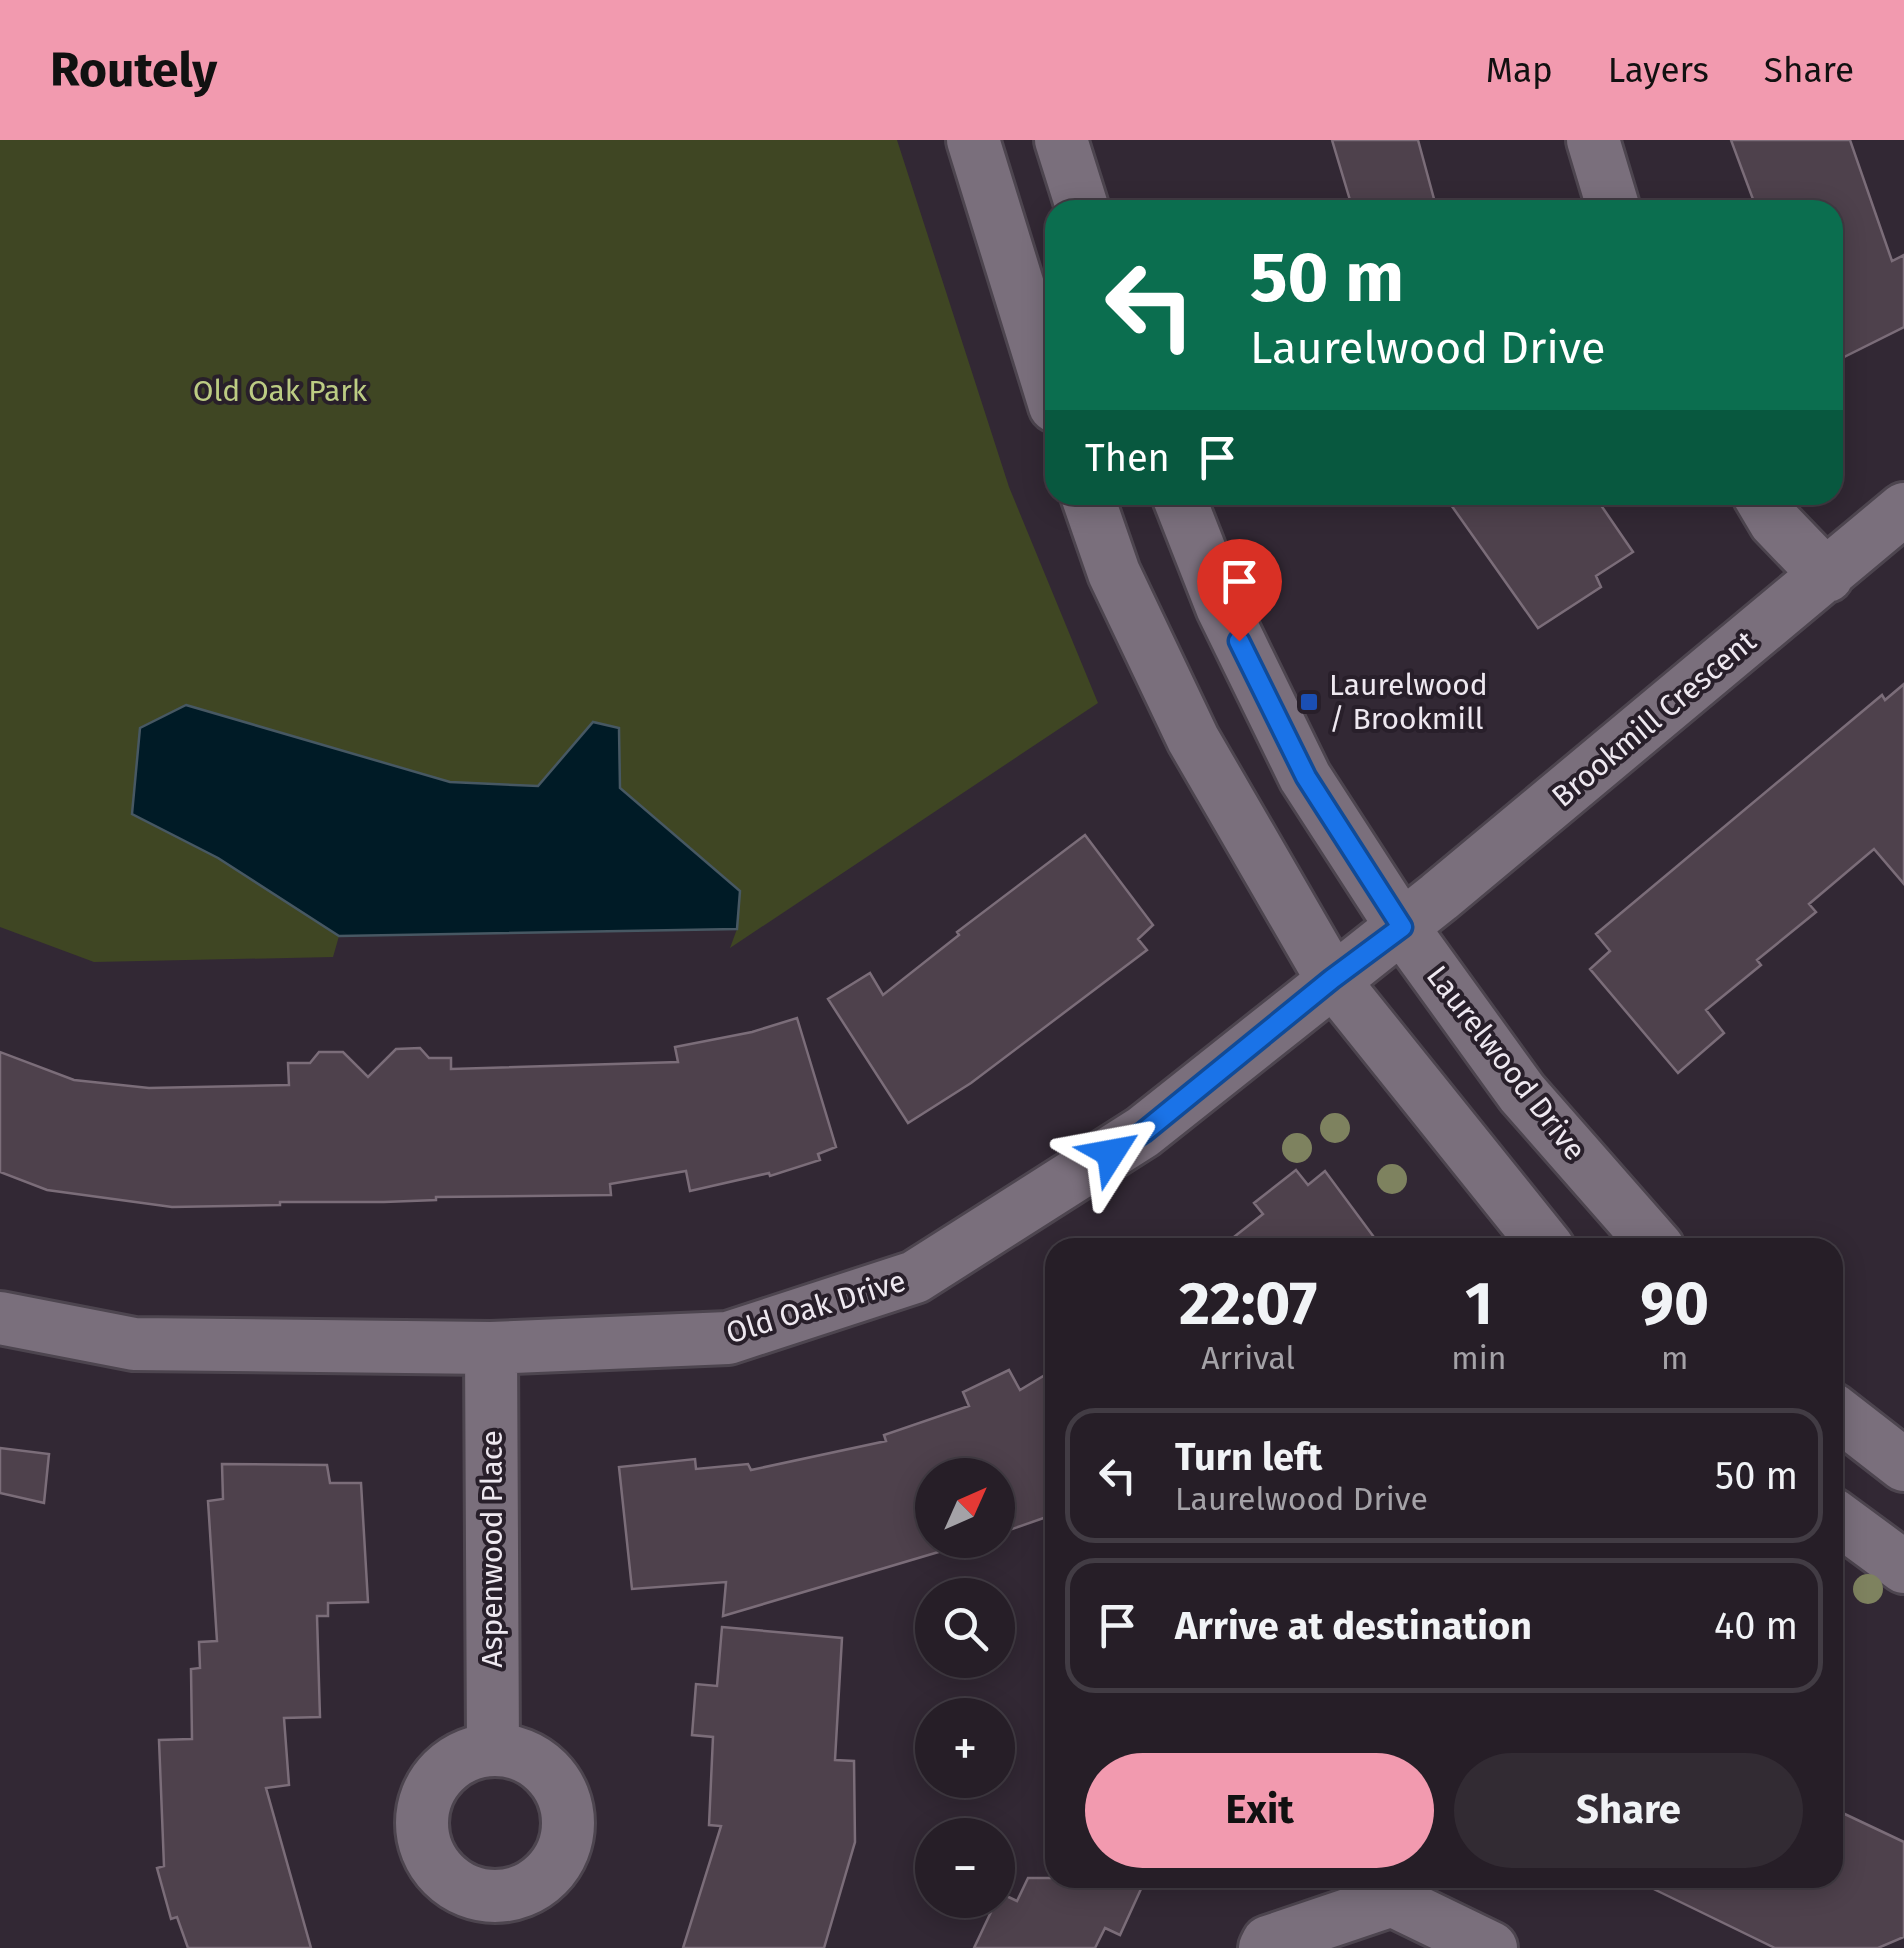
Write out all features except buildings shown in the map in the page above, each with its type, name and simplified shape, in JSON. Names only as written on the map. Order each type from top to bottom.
[{"type":"street","points":[[972,140],[1045,374]]},
{"type":"street","points":[[1061,140],[1080,200]]},
{"type":"street","points":[[1593,140],[1611,200]]},
{"type":"street","points":[[1090,505],[1114,573],[1193,740],[1332,979],[1540,1238]]},
{"type":"street","name":"Laurelwood Drive","points":[[1182,505],[1222,607],[1306,777],[1402,927],[1522,1094],[1649,1238]]},
{"type":"street","points":[[1765,505],[1776,522],[1827,576]]},
{"type":"street","name":"Brookmill Crescent","points":[[1402,927],[1904,510]]},
{"type":"street","name":"Old Oak Drive","points":[[0,1318],[134,1344],[491,1348],[728,1338],[915,1277],[1144,1132],[1402,927]]},
{"type":"street","name":"Aspenwood Place","points":[[491,1348],[493,1750]]},
{"type":"street","points":[[1843,1418],[1904,1465]]},
{"type":"street","points":[[1843,1522],[1904,1567]]},
{"type":"street","points":[[1265,1948],[1268,1942],[1392,1900],[1491,1948]]},
{"type":"green space","name":"Old Oak Park","points":[[0,140],[897,140],[1009,487],[1098,703],[730,948],[737,929],[740,891],[620,788],[593,723],[538,786],[451,782],[186,706],[132,814],[218,858],[339,936],[333,957],[94,962],[0,927]]},
{"type":"water","points":[[186,705],[450,782],[538,786],[593,722],[619,728],[620,788],[740,891],[737,929],[339,936],[218,858],[132,814],[140,728]]},
{"type":"place","name":"Laurelwood / Brookmill","points":[[1309,702]]},
{"type":"route","points":[[1111,1153],[1144,1132],[1402,927],[1306,777],[1239,641]]}]
